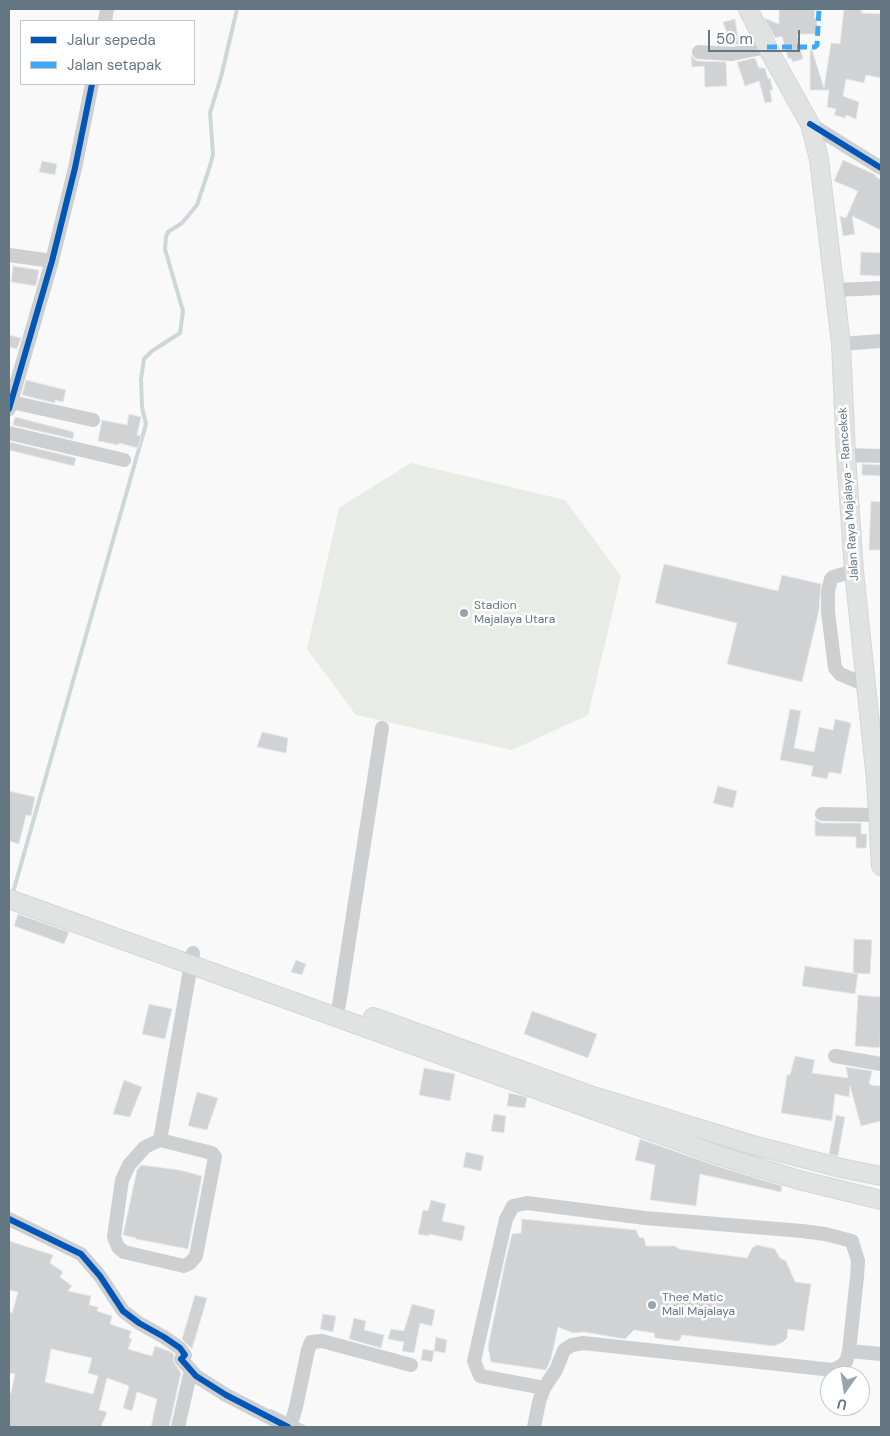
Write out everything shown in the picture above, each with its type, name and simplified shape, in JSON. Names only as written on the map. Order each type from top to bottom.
[{"type":"main road","name":"Jalan Raya Majalaya - Rancekek","points":[[748,9],[810,124],[819,160],[841,344],[854,571],[878,815],[881,866]]},
{"type":"main road","points":[[9,890],[74,911],[192,959],[721,1156],[799,1180],[881,1200]]},
{"type":"main road","points":[[9,900],[339,1005],[590,1095],[753,1145],[841,1168],[881,1176]]},
{"type":"street","points":[[699,52],[732,54],[767,47]]},
{"type":"street","points":[[92,85],[75,168],[52,261],[10,405],[94,420]]},
{"type":"street","points":[[810,124],[881,168]]},
{"type":"street","points":[[9,255],[52,261]]},
{"type":"street","points":[[835,290],[881,288]]},
{"type":"street","points":[[841,344],[881,341]]},
{"type":"street","points":[[9,433],[124,460]]},
{"type":"street","points":[[846,455],[881,456]]},
{"type":"street","points":[[854,571],[831,579],[828,591],[828,612],[835,668],[840,674],[866,685]]},
{"type":"street","points":[[339,1005],[382,728]]},
{"type":"street","points":[[822,814],[878,815]]},
{"type":"street","points":[[160,1140],[192,959]]},
{"type":"street","points":[[835,1056],[881,1064]]},
{"type":"street","points":[[160,1140],[212,1153],[215,1157],[196,1256],[190,1263],[184,1266],[124,1252],[118,1247],[114,1237],[122,1180],[129,1165],[145,1147],[160,1140]]},
{"type":"street","points":[[534,1427],[544,1388],[556,1370],[564,1350],[583,1343],[833,1370],[846,1362],[849,1351],[858,1261],[852,1241],[825,1234],[802,1231],[645,1218],[527,1203],[513,1206],[506,1218],[474,1360],[480,1376],[544,1388]]},
{"type":"street","points":[[9,1219],[81,1254],[100,1276],[123,1311],[180,1348],[185,1355],[181,1359],[196,1376],[226,1395],[290,1426],[311,1342],[322,1341],[412,1365]]},
{"type":"street","points":[[849,1351],[881,1354]]},
{"type":"street","points":[[178,1427],[191,1370]]},
{"type":"shaded area","name":"Stadion Majalaya Utara","points":[[411,463],[565,500],[621,576],[588,715],[512,750],[356,715],[307,649],[339,508]]},
{"type":"building","points":[[779,9],[815,9],[814,18],[817,18],[817,34],[797,34],[803,59],[792,62],[792,59],[788,58],[782,36],[775,38],[764,18],[779,24]]},
{"type":"building","points":[[844,9],[862,9],[861,13],[881,14],[881,78],[866,75],[864,83],[846,79],[843,96],[859,102],[856,119],[846,115],[845,118],[834,115],[836,109],[827,107],[829,90],[810,90],[810,50],[812,50],[824,88],[831,43],[840,44]]},
{"type":"building","points":[[735,19],[739,44],[731,45],[723,22]]},
{"type":"building","points":[[691,55],[698,61],[726,62],[727,86],[705,87],[704,66],[692,67]]},
{"type":"building","points":[[755,58],[759,68],[765,68],[768,79],[770,78],[773,90],[770,90],[772,102],[765,103],[759,81],[745,86],[737,62]]},
{"type":"building","points":[[843,160],[876,175],[881,180],[881,230],[852,216],[855,234],[843,236],[840,216],[846,218],[858,191],[834,181]]},
{"type":"building","points":[[42,161],[57,164],[55,175],[39,172]]},
{"type":"building","points":[[861,252],[881,253],[881,276],[860,275]]},
{"type":"building","points":[[13,266],[39,270],[36,286],[11,282]]},
{"type":"building","points":[[9,335],[21,338],[17,349],[9,347]]},
{"type":"building","points":[[26,380],[66,390],[63,402],[55,400],[55,403],[22,395]]},
{"type":"building","points":[[129,414],[141,417],[137,435],[141,436],[138,448],[119,443],[118,445],[98,441],[102,420],[127,425]]},
{"type":"building","points":[[15,417],[74,432],[73,439],[13,425]]},
{"type":"building","points":[[10,442],[76,458],[74,466],[9,450]]},
{"type":"building","points":[[862,464],[881,465],[881,476],[862,475]]},
{"type":"building","points":[[871,501],[881,502],[881,550],[869,550]]},
{"type":"building","points":[[664,564],[778,591],[782,575],[821,584],[819,610],[802,682],[727,664],[737,623],[655,603]]},
{"type":"building","points":[[790,709],[801,711],[794,748],[814,752],[819,727],[833,730],[835,719],[851,723],[841,774],[829,772],[827,779],[811,776],[813,766],[780,760]]},
{"type":"building","points":[[262,732],[288,738],[286,753],[257,747]]},
{"type":"building","points":[[718,786],[737,791],[733,808],[713,803]]},
{"type":"building","points":[[9,791],[35,797],[31,816],[26,815],[19,844],[9,841]]},
{"type":"building","points":[[815,820],[822,823],[861,823],[861,834],[867,834],[866,848],[856,848],[856,837],[815,836]]},
{"type":"building","points":[[18,914],[69,932],[64,944],[14,926]]},
{"type":"building","points":[[854,939],[872,940],[870,974],[853,973]]},
{"type":"building","points":[[296,960],[306,964],[302,975],[291,972]]},
{"type":"building","points":[[805,966],[858,974],[855,994],[802,986]]},
{"type":"building","points":[[858,995],[881,997],[880,1048],[855,1046]]},
{"type":"building","points":[[149,1004],[172,1009],[165,1039],[142,1034]]},
{"type":"building","points":[[532,1011],[597,1034],[588,1058],[524,1034]]},
{"type":"building","points":[[795,1056],[815,1060],[812,1073],[848,1078],[846,1067],[872,1071],[869,1083],[881,1086],[881,1121],[861,1126],[850,1086],[849,1097],[835,1094],[832,1121],[781,1113],[787,1075],[790,1075]]},
{"type":"building","points":[[424,1068],[455,1074],[450,1101],[419,1095]]},
{"type":"building","points":[[124,1080],[142,1087],[130,1117],[113,1114]]},
{"type":"building","points":[[197,1092],[218,1098],[207,1130],[188,1126]]},
{"type":"building","points":[[509,1093],[527,1097],[525,1108],[507,1106]]},
{"type":"building","points":[[494,1114],[506,1116],[504,1133],[491,1131]]},
{"type":"building","points":[[836,1115],[845,1117],[838,1156],[829,1154]]},
{"type":"building","points":[[640,1139],[782,1186],[781,1192],[700,1174],[696,1206],[650,1200],[655,1165],[635,1160]]},
{"type":"building","points":[[466,1152],[484,1156],[481,1171],[463,1167]]},
{"type":"building","points":[[141,1165],[179,1170],[202,1176],[188,1249],[123,1235],[137,1170]]},
{"type":"building","points":[[431,1200],[446,1204],[442,1221],[465,1226],[462,1241],[429,1234],[429,1236],[418,1234],[423,1210],[428,1211]]},
{"type":"building","name":"Thee Matic Mall Majalaya","points":[[522,1219],[636,1230],[639,1237],[644,1238],[646,1246],[675,1246],[679,1249],[747,1258],[752,1248],[757,1245],[775,1249],[780,1258],[786,1261],[795,1282],[811,1284],[804,1331],[788,1329],[787,1338],[774,1346],[682,1335],[679,1341],[655,1338],[654,1333],[634,1330],[625,1339],[584,1332],[573,1333],[558,1327],[551,1359],[546,1370],[491,1362],[488,1347],[505,1263],[512,1234],[521,1233]]},
{"type":"building","points":[[9,1241],[53,1255],[50,1263],[63,1272],[60,1277],[72,1286],[68,1291],[91,1296],[89,1305],[98,1307],[97,1311],[112,1316],[110,1324],[131,1331],[129,1338],[132,1339],[128,1349],[152,1356],[155,1346],[174,1354],[173,1361],[181,1373],[169,1427],[151,1427],[157,1399],[137,1392],[132,1411],[123,1408],[129,1386],[107,1378],[99,1410],[107,1412],[101,1427],[9,1427],[9,1392],[11,1393],[15,1374],[9,1373],[9,1312],[12,1313],[18,1292],[9,1290]],"holes":[[[51,1349],[92,1358],[88,1373],[98,1376],[93,1394],[45,1382]]]},
{"type":"building","points":[[195,1295],[207,1298],[192,1349],[182,1339]]},
{"type":"building","points":[[412,1304],[435,1310],[432,1326],[420,1323],[414,1353],[402,1351],[404,1342],[388,1339],[391,1329],[404,1331]]},
{"type":"building","points":[[323,1314],[336,1316],[333,1332],[320,1329]]},
{"type":"building","points":[[354,1318],[366,1321],[364,1330],[384,1335],[381,1348],[349,1339]]},
{"type":"building","points":[[436,1337],[447,1340],[445,1353],[434,1351]]},
{"type":"building","points":[[423,1349],[434,1351],[432,1362],[421,1360]]},
{"type":"waterway","points":[[12,896],[146,424],[142,407],[141,379],[144,359],[152,351],[180,333],[183,311],[165,249],[166,237],[168,232],[182,223],[197,205],[210,166],[213,154],[210,113],[221,77],[237,9]]},
{"type":"waterway","points":[[271,1411],[304,1427]]},
{"type":"marked path","points":[[767,47],[815,47],[817,45],[819,9]]},
{"type":"cycle path","points":[[9,409],[52,261],[75,168],[92,85]]},
{"type":"cycle path","points":[[810,124],[881,168]]},
{"type":"cycle path","points":[[9,1219],[81,1254],[100,1276],[123,1311],[180,1348],[185,1355],[181,1359],[196,1376],[226,1395],[288,1427]]},
{"type":"place","name":"Stadion Majalaya Utara","points":[[464,613]]},
{"type":"place","name":"Thee Matic Mall Majalaya","points":[[652,1305]]}]
